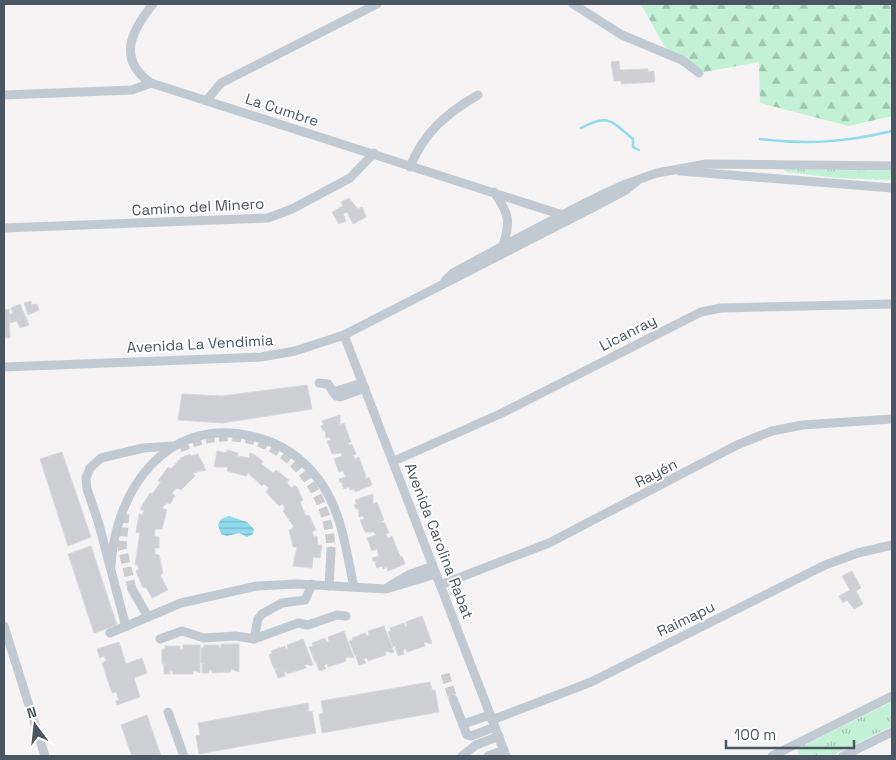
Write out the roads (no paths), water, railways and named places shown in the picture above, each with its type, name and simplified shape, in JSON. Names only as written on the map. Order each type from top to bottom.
[{"type":"street","points":[[4,95],[132,90],[151,83],[136,68],[130,48],[135,28],[153,4]]},
{"type":"street","points":[[207,100],[221,83],[377,4]]},
{"type":"street","points":[[573,4],[622,35],[682,60],[699,73]]},
{"type":"street","name":"La Cumbre","points":[[151,83],[572,218]]},
{"type":"street","points":[[410,167],[424,140],[434,126],[478,94]]},
{"type":"street","name":"Camino del Minero","points":[[4,228],[268,218],[285,212],[350,178],[374,153]]},
{"type":"street","points":[[736,164],[780,179]]},
{"type":"street","name":"Avenida La Vendimia","points":[[4,366],[261,357],[295,351],[344,335],[442,283],[453,274],[503,246],[563,215],[624,185],[668,170],[692,165],[736,164],[892,166]]},
{"type":"street","points":[[668,170],[892,188]]},
{"type":"street","name":"Avenida La Vendimia","points":[[442,283],[456,279],[626,190],[636,182]]},
{"type":"street","points":[[494,192],[508,216],[508,230],[503,246]]},
{"type":"street","name":"Licanray","points":[[394,461],[500,414],[701,312],[721,308],[892,304]]},
{"type":"street","name":"Avenida Carolina Rabat","points":[[344,335],[505,753]]},
{"type":"street","points":[[319,383],[328,384],[333,392],[340,397],[364,386]]},
{"type":"street","name":"Rayén","points":[[440,585],[549,543],[738,445],[767,433],[802,425],[892,419]]},
{"type":"street","points":[[126,627],[111,566],[87,489],[86,478],[90,468],[101,458],[119,452],[172,446],[196,436],[222,432],[257,437],[290,451],[318,479],[332,502],[341,528],[354,587]]},
{"type":"street","points":[[111,566],[114,539],[126,501],[146,471],[172,446]]},
{"type":"street","name":"Raimapu","points":[[493,720],[591,682],[825,565],[858,553],[892,545]]},
{"type":"street","points":[[329,586],[331,551]]},
{"type":"street","points":[[110,632],[181,603],[257,586],[312,584],[386,589],[435,570]]},
{"type":"street","points":[[254,638],[258,619],[262,614],[282,603],[305,600],[312,584]]},
{"type":"street","points":[[132,590],[148,617]]},
{"type":"street","points":[[160,639],[182,631],[204,638],[236,636],[254,638],[298,623],[308,625],[337,614],[346,616]]},
{"type":"street","points":[[4,626],[45,756]]},
{"type":"street","points":[[772,756],[892,696]]},
{"type":"street","points":[[453,699],[467,735],[471,736],[493,720]]},
{"type":"street","points":[[168,712],[184,756]]},
{"type":"street","points":[[463,724],[493,720]]},
{"type":"street","points":[[843,756],[892,732]]},
{"type":"street","points":[[462,756],[476,745],[499,736]]},
{"type":"street","points":[[790,747],[794,756]]},
{"type":"street","points":[[488,756],[505,753]]},
{"type":"water","points":[[229,516],[247,522],[254,529],[253,534],[247,537],[239,533],[227,536],[221,534],[218,525],[221,519]]},
{"type":"waterway","points":[[581,128],[590,123],[604,120],[609,121],[633,139],[633,147],[639,150]]},
{"type":"waterway","points":[[760,139],[810,142],[859,138],[892,131]]},
{"type":"tunnel","points":[[180,448],[209,439],[236,437],[262,443],[284,456],[303,473],[318,496],[327,522],[331,551]]},
{"type":"tunnel","points":[[125,514],[122,547],[132,589]]},
{"type":"tunnel","points":[[445,674],[453,699]]}]
